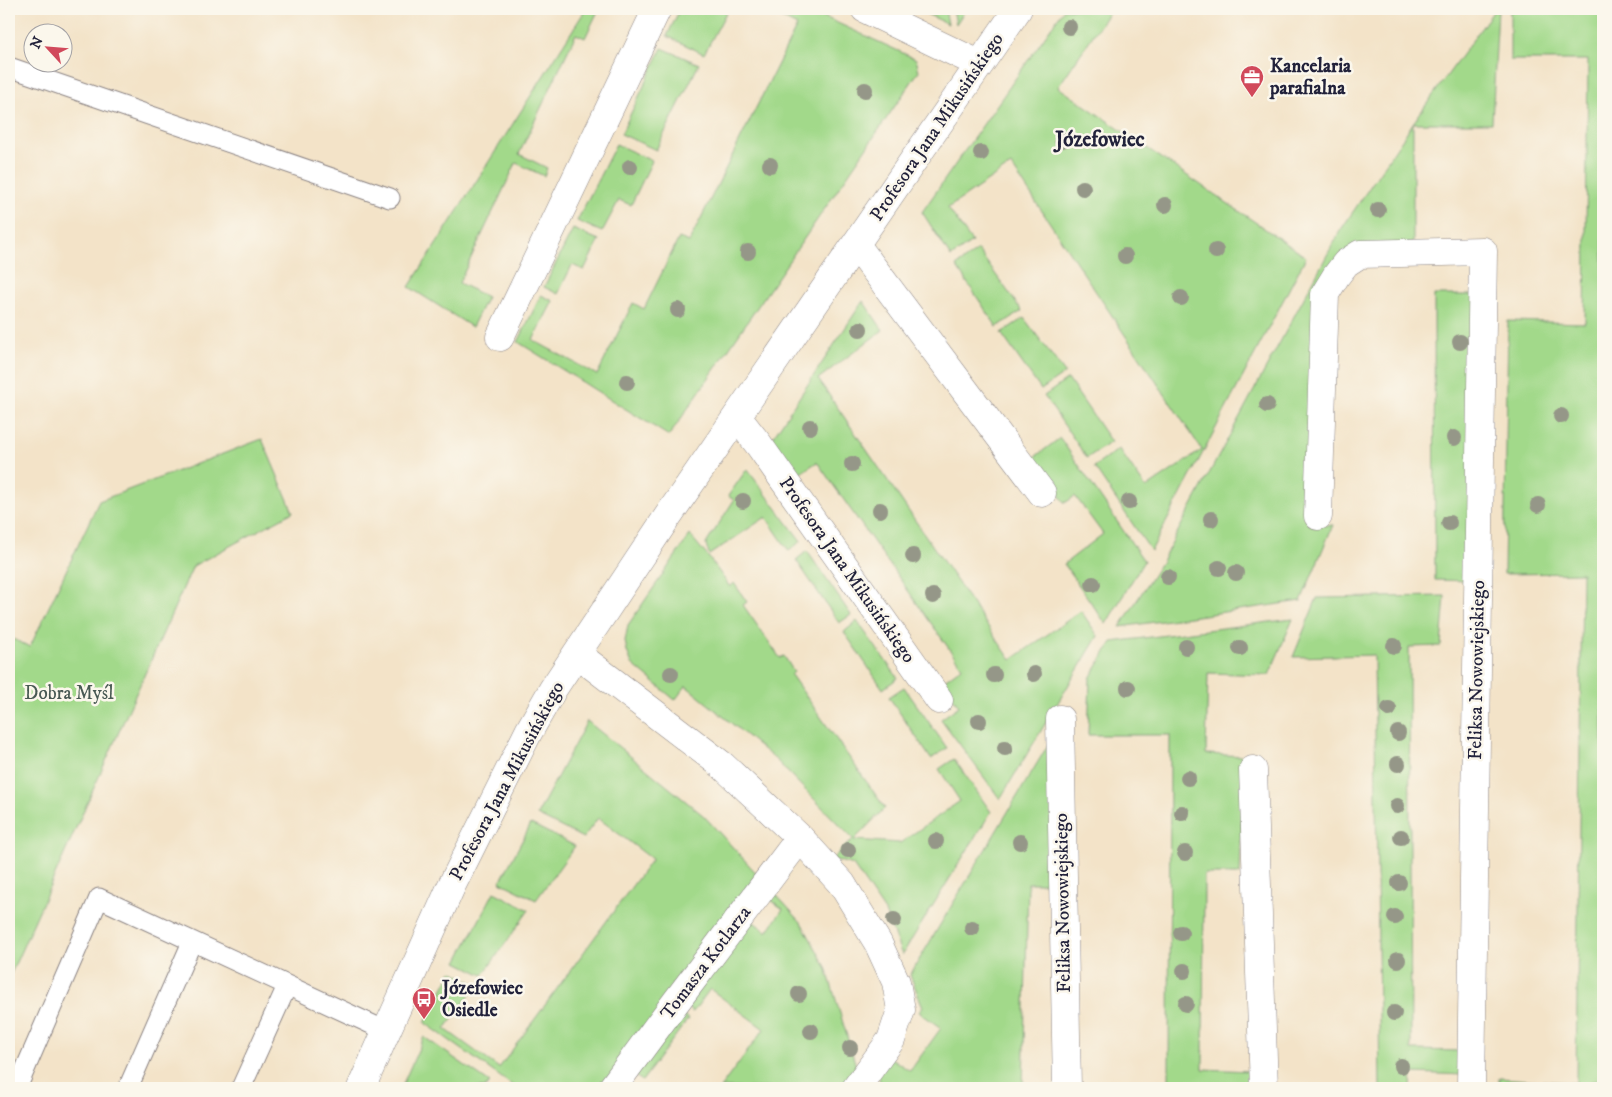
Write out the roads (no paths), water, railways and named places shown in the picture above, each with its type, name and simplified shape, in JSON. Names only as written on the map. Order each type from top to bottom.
[{"type":"street","points":[[500,337],[657,9]]},
{"type":"street","points":[[865,9],[979,64]]},
{"type":"street","name":"Profesora Jana Mikusińskiego","points":[[361,1088],[451,887],[529,731],[553,690],[662,524],[1018,9]]},
{"type":"street","points":[[856,245],[1042,493]]},
{"type":"street","name":"Feliksa Nowowiejskiego","points":[[1318,516],[1325,294],[1336,276],[1346,263],[1360,254],[1483,251],[1471,1088]]},
{"type":"street","name":"Profesora Jana Mikusińskiego","points":[[737,416],[939,700]]},
{"type":"street","points":[[577,654],[722,765],[800,838],[842,884],[878,943],[896,982],[901,1010],[891,1040],[862,1080]]},
{"type":"street","name":"Feliksa Nowowiejskiego","points":[[1060,719],[1067,1088]]},
{"type":"street","points":[[1253,770],[1264,1088]]},
{"type":"street","name":"Tomasza Kotlarza","points":[[612,1088],[800,838]]},
{"type":"lane","points":[[9,67],[390,198]]},
{"type":"lane","points":[[17,1088],[99,898],[386,1032]]},
{"type":"lane","points":[[128,1088],[192,942]]},
{"type":"lane","points":[[242,1088],[287,986]]},
{"type":"place","name":"Kancelaria parafialna","points":[[1252,98]]},
{"type":"place","name":"Józefowiec Osiedle","points":[[424,1020]]},
{"type":"district","name":"Józefowiec","points":[[1100,140]]},
{"type":"park label","name":"Dobra Myśl","points":[[69,693]]}]
